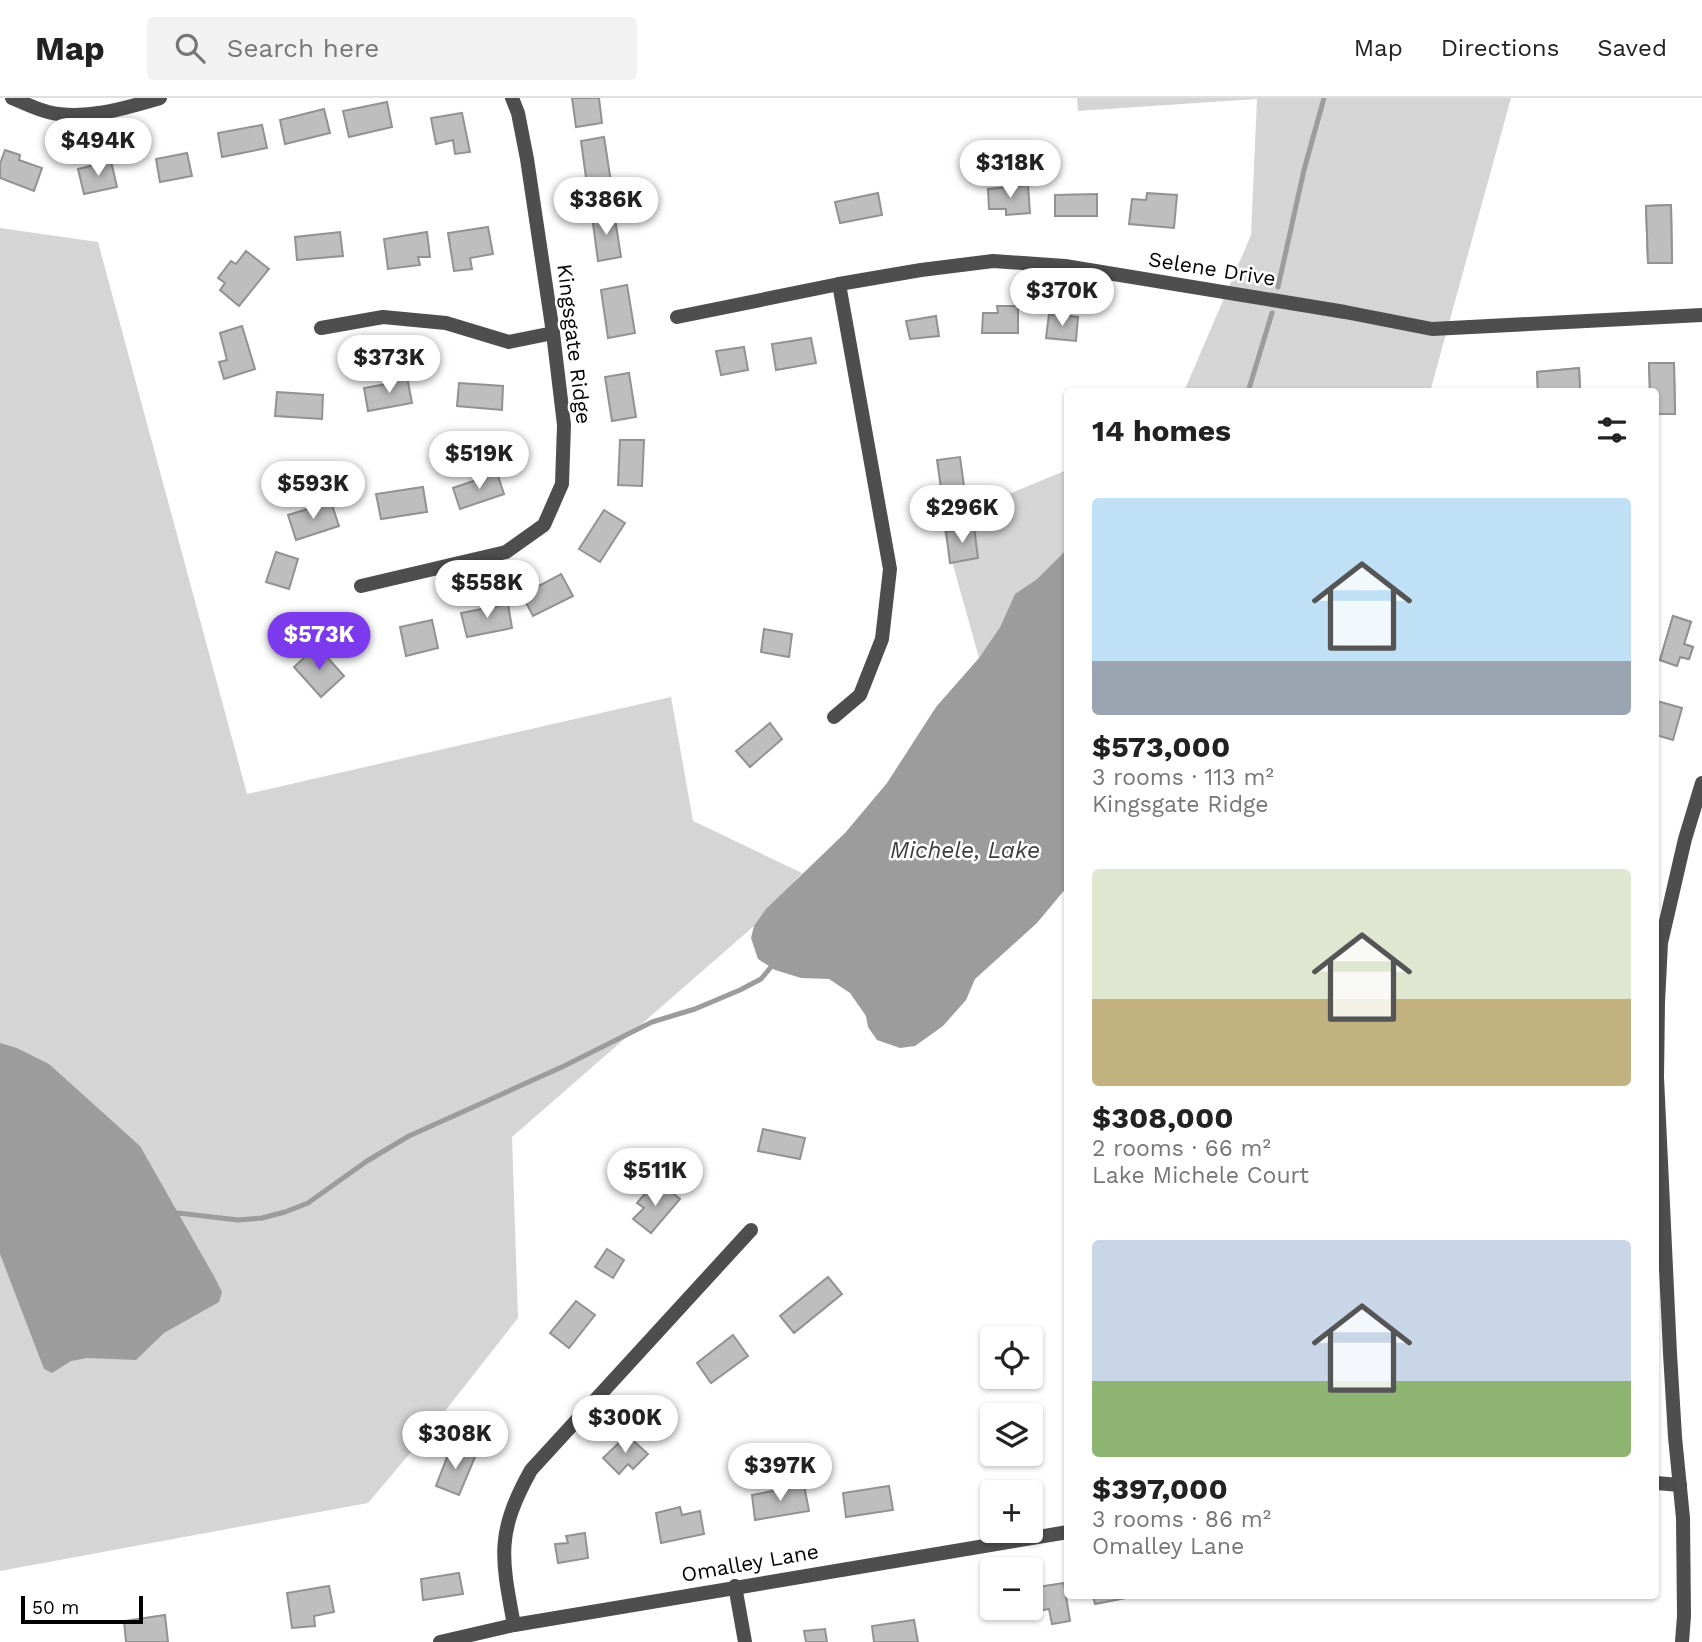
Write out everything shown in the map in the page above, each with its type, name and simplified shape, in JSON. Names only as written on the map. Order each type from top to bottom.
[{"type":"street","points":[[12,98],[48,112],[81,114],[127,107],[160,98]]},
{"type":"street","name":"Kingsgate Ridge","points":[[361,586],[506,552],[544,525],[562,485],[564,425],[553,333],[527,159],[518,113],[512,98]]},
{"type":"street","name":"Selene Drive","points":[[677,317],[839,284],[993,261],[1065,265],[1432,329],[1702,315]]},
{"type":"street","points":[[834,717],[860,695],[882,639],[890,569],[839,284]]},
{"type":"street","points":[[321,328],[383,317],[446,323],[509,342],[553,333]]},
{"type":"street","points":[[1659,983],[1661,943],[1685,839],[1702,783]]},
{"type":"street","points":[[1659,1113],[1670,1353],[1683,1518],[1682,1642]]},
{"type":"street","points":[[514,1625],[504,1571],[503,1546],[515,1499],[531,1470],[751,1230]]},
{"type":"street","points":[[1659,1483],[1681,1485]]},
{"type":"street","name":"Omalley Lane","points":[[440,1642],[514,1625],[735,1586],[1064,1533]]},
{"type":"street","points":[[735,1586],[746,1642]]},
{"type":"shaded area","points":[[1077,98],[1511,98],[1431,388],[1185,388],[1251,235],[1257,99],[1078,111]]},
{"type":"shaded area","points":[[0,228],[98,242],[247,794],[671,697],[693,821],[802,873],[754,926],[512,1137],[518,1318],[434,1425],[368,1503],[0,1571]]},
{"type":"shaded area","points":[[1064,471],[1064,552],[1037,579],[1015,594],[1000,627],[979,658],[941,522]]},
{"type":"water","name":"Michele, Lake","points":[[1064,552],[1064,891],[1037,923],[975,979],[966,1000],[943,1026],[915,1046],[900,1048],[877,1040],[868,1027],[866,1016],[850,993],[829,979],[801,978],[775,970],[758,959],[751,938],[754,926],[766,909],[845,833],[887,783],[936,707],[979,658],[1000,627],[1015,594],[1037,579]]},
{"type":"water","points":[[0,1043],[17,1048],[49,1064],[140,1146],[222,1292],[219,1302],[164,1333],[136,1360],[87,1358],[71,1361],[52,1373],[44,1369],[0,1254]]},
{"type":"building","points":[[572,98],[599,98],[602,123],[576,127]]},
{"type":"building","points":[[387,102],[392,127],[349,137],[343,111]]},
{"type":"building","points":[[324,109],[330,133],[285,144],[280,120]]},
{"type":"building","points":[[462,113],[470,152],[455,154],[453,140],[436,144],[431,118]]},
{"type":"building","points":[[262,125],[267,148],[222,157],[218,133]]},
{"type":"building","points":[[604,137],[611,182],[587,185],[581,141]]},
{"type":"building","points":[[5,150],[20,155],[19,160],[42,168],[34,191],[0,178],[0,164]]},
{"type":"building","points":[[187,153],[192,176],[160,182],[156,159]]},
{"type":"building","points":[[111,161],[117,187],[84,194],[78,169]]},
{"type":"building","points":[[1028,185],[1030,213],[1006,215],[1006,209],[989,209],[988,189]]},
{"type":"building","points":[[878,193],[882,215],[840,223],[835,202]]},
{"type":"building","points":[[1147,193],[1177,195],[1174,228],[1129,224],[1132,199],[1146,200]]},
{"type":"building","points":[[1097,194],[1097,216],[1055,216],[1055,195]]},
{"type":"building","points":[[1671,205],[1672,263],[1648,263],[1646,206]]},
{"type":"building","points":[[1671,205],[1672,263],[1648,263],[1646,206]]},
{"type":"building","points":[[614,212],[621,257],[598,261],[592,216]]},
{"type":"building","points":[[488,227],[493,254],[470,258],[472,269],[454,271],[448,233]]},
{"type":"building","points":[[340,232],[343,256],[297,260],[295,237]]},
{"type":"building","points":[[427,232],[430,257],[418,257],[420,265],[388,269],[384,239]]},
{"type":"building","points":[[246,251],[269,269],[239,306],[220,290],[225,283],[218,278],[231,261],[236,264]]},
{"type":"building","points":[[627,285],[635,333],[608,338],[601,290]]},
{"type":"building","points":[[997,306],[1018,306],[1018,333],[982,333],[983,313],[998,313]]},
{"type":"building","points":[[1049,314],[1078,317],[1076,341],[1046,338]]},
{"type":"building","points":[[936,316],[939,336],[910,339],[906,321]]},
{"type":"building","points":[[242,326],[255,369],[224,379],[219,362],[227,360],[220,333]]},
{"type":"building","points":[[811,338],[816,363],[776,370],[772,344]]},
{"type":"building","points":[[744,347],[748,370],[721,375],[716,351]]},
{"type":"building","points":[[1649,363],[1674,363],[1675,414],[1659,414],[1659,388],[1650,388]]},
{"type":"building","points":[[1649,363],[1674,363],[1675,414],[1659,414],[1659,388],[1650,388]]},
{"type":"building","points":[[1579,368],[1580,388],[1538,388],[1537,372]]},
{"type":"building","points":[[1579,368],[1580,388],[1538,388],[1537,372]]},
{"type":"building","points":[[629,373],[636,417],[612,421],[605,377]]},
{"type":"building","points":[[407,377],[412,403],[368,411],[364,388],[392,383],[391,378]]},
{"type":"building","points":[[459,383],[503,386],[502,410],[457,406]]},
{"type":"building","points":[[277,392],[323,395],[322,419],[275,416]]},
{"type":"building","points":[[620,440],[644,440],[642,486],[618,485]]},
{"type":"building","points":[[960,457],[964,486],[941,488],[937,460]]},
{"type":"building","points":[[497,473],[504,494],[460,509],[453,488]]},
{"type":"building","points":[[423,487],[427,512],[381,519],[376,494]]},
{"type":"building","points":[[331,502],[339,526],[296,540],[288,515]]},
{"type":"building","points":[[604,510],[625,523],[600,562],[579,549]]},
{"type":"building","points":[[974,527],[978,558],[950,563],[946,532]]},
{"type":"building","points":[[276,552],[298,559],[289,589],[266,582]]},
{"type":"building","points":[[561,574],[573,596],[533,616],[522,595]]},
{"type":"building","points":[[508,604],[512,628],[467,637],[461,613]]},
{"type":"building","points":[[1673,616],[1691,622],[1684,644],[1693,647],[1689,659],[1680,657],[1677,666],[1660,660]]},
{"type":"building","points":[[1673,616],[1691,622],[1684,644],[1693,647],[1689,659],[1680,657],[1677,666],[1660,660]]},
{"type":"building","points":[[432,620],[438,648],[406,656],[400,627]]},
{"type":"building","points":[[764,629],[792,634],[789,657],[761,652]]},
{"type":"building","points":[[317,646],[344,676],[321,697],[294,667]]},
{"type":"building","points":[[1659,702],[1682,708],[1673,740],[1659,736]]},
{"type":"building","points":[[770,723],[782,739],[750,767],[736,751]]},
{"type":"building","points":[[763,1129],[805,1138],[800,1159],[758,1151]]},
{"type":"building","points":[[661,1184],[680,1199],[651,1233],[633,1219],[644,1208],[637,1203],[648,1190],[654,1194]]},
{"type":"building","points":[[607,1249],[624,1260],[613,1278],[595,1267]]},
{"type":"building","points":[[828,1277],[842,1294],[794,1333],[780,1316]]},
{"type":"building","points":[[576,1301],[595,1315],[569,1348],[550,1333]]},
{"type":"building","points":[[733,1335],[748,1356],[711,1383],[697,1363]]},
{"type":"building","points":[[627,1435],[648,1454],[633,1469],[628,1464],[619,1474],[603,1458]]},
{"type":"building","points":[[451,1447],[475,1457],[459,1495],[436,1486]]},
{"type":"building","points":[[804,1485],[809,1511],[755,1520],[752,1495]]},
{"type":"building","points":[[889,1486],[893,1510],[846,1517],[843,1493]]},
{"type":"building","points":[[680,1507],[682,1515],[700,1511],[704,1534],[661,1543],[656,1513]]},
{"type":"building","points":[[585,1533],[588,1558],[558,1563],[555,1544],[568,1543],[566,1536]]},
{"type":"building","points":[[459,1573],[463,1594],[423,1600],[421,1579]]},
{"type":"building","points":[[1064,1583],[1064,1599],[1067,1599],[1070,1621],[1052,1624],[1049,1609],[1043,1610],[1043,1586]]},
{"type":"building","points":[[329,1586],[334,1612],[314,1616],[315,1626],[292,1628],[287,1593]]},
{"type":"building","points":[[1094,1599],[1121,1599],[1095,1604]]},
{"type":"building","points":[[165,1615],[168,1642],[126,1642],[124,1621]]},
{"type":"building","points":[[914,1620],[918,1642],[874,1642],[872,1626]]},
{"type":"building","points":[[825,1629],[827,1642],[806,1642],[804,1631]]},
{"type":"waterway","points":[[1278,287],[1304,170],[1324,98]]},
{"type":"waterway","points":[[1249,388],[1272,313]]},
{"type":"waterway","points":[[178,1213],[238,1220],[262,1218],[308,1203],[367,1161],[409,1136],[564,1066],[652,1022],[695,1009],[740,990],[761,979],[771,967]]}]
